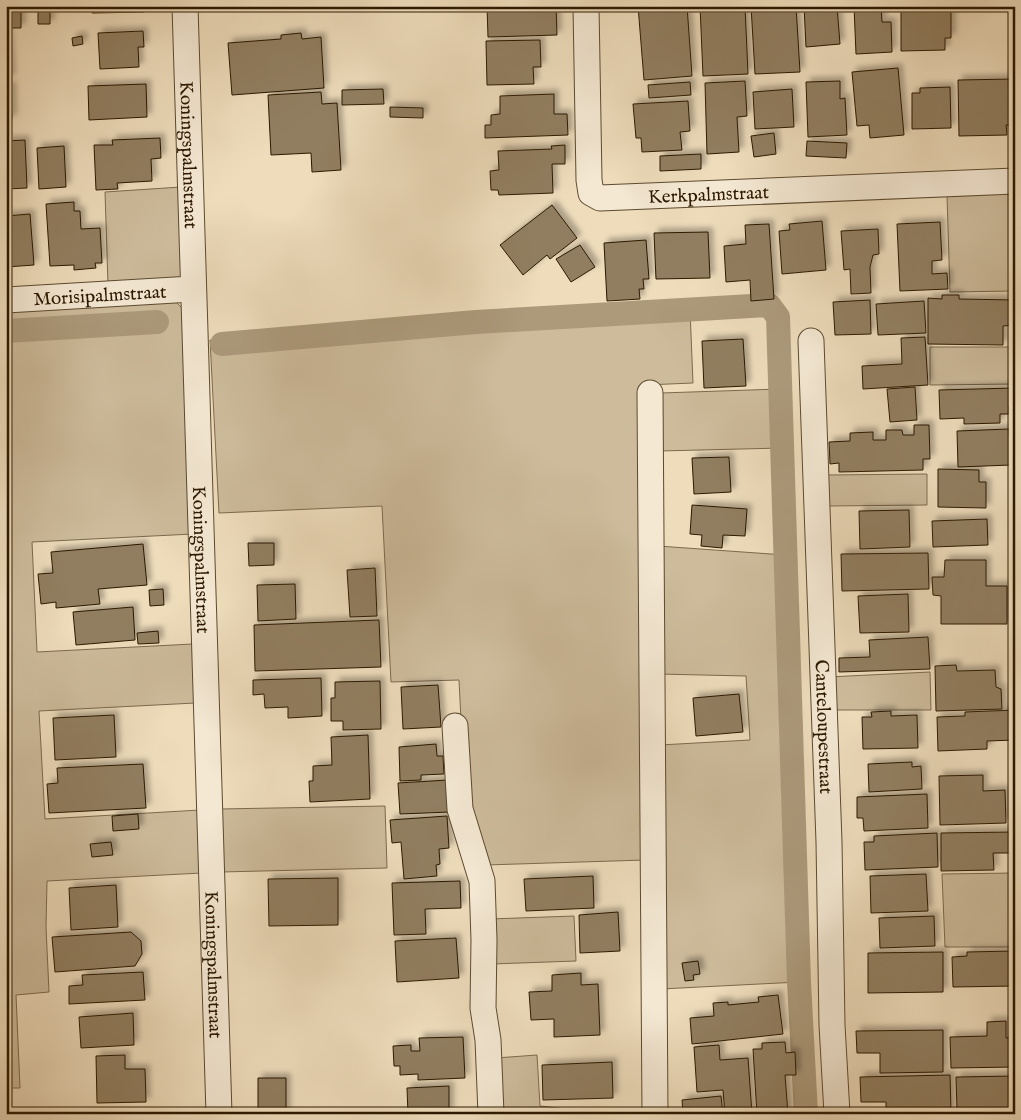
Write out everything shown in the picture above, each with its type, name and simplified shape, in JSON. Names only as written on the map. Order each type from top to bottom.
[{"type":"street","name":"Koningspalmstraat","points":[[185,6],[218,1114]]},
{"type":"street","name":"Kerkpalmstraat","points":[[586,6],[589,180],[591,193],[600,198],[1015,181]]},
{"type":"street","name":"Morisipalmstraat","points":[[6,300],[192,289]]},
{"type":"street","name":"Canteloupestraat","points":[[811,341],[837,1114]]},
{"type":"street","points":[[650,393],[655,1114]]},
{"type":"street","points":[[455,726],[460,809],[482,881],[483,1008],[488,1040],[491,1114]]},
{"type":"shaded area","points":[[181,187],[181,279],[108,285],[105,192]]},
{"type":"shaded area","points":[[1015,190],[1015,291],[950,292],[947,195]]},
{"type":"shaded area","points":[[176,302],[185,311],[193,534],[32,542],[37,652],[193,644],[195,703],[39,711],[45,819],[200,810],[202,873],[47,881],[46,927],[49,992],[16,995],[20,1088],[6,1088],[6,308]]},
{"type":"shaded area","points":[[690,310],[693,383],[645,385],[645,860],[485,865],[465,802],[459,680],[391,682],[382,506],[219,513],[210,340],[222,344],[476,322]]},
{"type":"shaded area","points":[[930,347],[1015,347],[1015,384],[930,385]]},
{"type":"shaded area","points":[[780,389],[782,448],[660,451],[661,393]]},
{"type":"shaded area","points":[[927,474],[927,505],[827,506],[827,475]]},
{"type":"shaded area","points":[[658,546],[785,555],[799,982],[661,989],[660,745],[750,740],[746,676],[658,674]]},
{"type":"shaded area","points":[[930,672],[931,710],[829,710],[828,677]]},
{"type":"shaded area","points":[[385,806],[387,868],[221,872],[220,809]]},
{"type":"shaded area","points":[[1015,873],[1015,947],[945,947],[942,874]]},
{"type":"shaded area","points":[[574,916],[576,961],[492,964],[490,919]]},
{"type":"shaded area","points":[[537,1055],[540,1106],[611,1114],[498,1114],[496,1058]]},
{"type":"building","points":[[6,6],[21,6],[21,28],[6,28]]},
{"type":"building","points":[[44,6],[59,6],[59,10],[50,10],[50,24],[38,24],[38,10],[44,10]]},
{"type":"building","points":[[92,6],[144,6],[144,12],[92,13]]},
{"type":"building","points":[[487,6],[556,6],[557,35],[488,37]]},
{"type":"building","points":[[638,6],[687,6],[692,76],[644,80]]},
{"type":"building","points":[[700,6],[745,6],[748,74],[703,76]]},
{"type":"building","points":[[751,6],[796,6],[800,72],[755,74]]},
{"type":"building","points":[[804,6],[837,6],[840,44],[806,47]]},
{"type":"building","points":[[854,6],[881,6],[882,22],[891,22],[892,52],[856,54]]},
{"type":"building","points":[[901,6],[951,6],[951,38],[945,38],[945,50],[901,51]]},
{"type":"building","points":[[143,31],[144,47],[138,47],[139,67],[100,69],[98,33]]},
{"type":"building","points":[[6,33],[8,33],[11,79],[6,79]]},
{"type":"building","points":[[301,33],[302,39],[321,37],[324,88],[232,95],[228,43],[281,39],[281,35]]},
{"type":"building","points":[[82,36],[83,44],[73,46],[72,38]]},
{"type":"building","points":[[540,40],[541,67],[533,67],[534,84],[487,85],[486,41]]},
{"type":"building","points":[[898,68],[904,135],[870,138],[869,125],[857,126],[852,72]]},
{"type":"building","points":[[1014,79],[1015,125],[1006,125],[1007,135],[959,136],[958,80]]},
{"type":"building","points":[[745,81],[747,116],[737,117],[739,152],[707,154],[705,83]]},
{"type":"building","points":[[840,81],[840,99],[845,98],[847,135],[808,137],[806,82]]},
{"type":"building","points":[[690,82],[691,95],[649,98],[648,85]]},
{"type":"building","points":[[146,84],[147,117],[89,120],[88,86]]},
{"type":"building","points":[[6,86],[11,86],[12,119],[6,119]]},
{"type":"building","points":[[950,87],[951,128],[912,129],[912,93],[920,93],[920,88]]},
{"type":"building","points":[[383,89],[384,104],[342,105],[342,90]]},
{"type":"building","points":[[792,89],[794,127],[755,129],[753,92]]},
{"type":"building","points":[[321,92],[322,104],[337,103],[341,170],[312,172],[311,153],[271,155],[268,95]]},
{"type":"building","points":[[554,94],[554,114],[567,114],[568,135],[485,138],[485,125],[491,125],[491,115],[500,114],[500,96]]},
{"type":"building","points":[[688,101],[690,131],[680,132],[682,150],[642,152],[641,138],[636,138],[633,104]]},
{"type":"building","points":[[390,107],[423,108],[423,118],[390,117]]},
{"type":"building","points":[[774,133],[776,154],[754,157],[751,136]]},
{"type":"building","points":[[160,138],[161,158],[151,159],[152,181],[117,183],[118,189],[96,190],[94,145],[113,145],[112,140]]},
{"type":"building","points":[[25,140],[27,188],[6,189],[6,141]]},
{"type":"building","points":[[807,141],[847,143],[846,158],[806,156]]},
{"type":"building","points":[[565,145],[565,164],[552,164],[553,193],[499,195],[498,190],[491,190],[490,171],[499,170],[498,151],[552,149],[551,146]]},
{"type":"building","points":[[64,146],[66,187],[39,189],[37,148]]},
{"type":"building","points":[[701,154],[701,169],[660,171],[660,156]]},
{"type":"building","points":[[74,202],[74,211],[80,211],[81,229],[100,228],[102,263],[95,263],[96,268],[74,270],[74,265],[50,266],[46,204]]},
{"type":"building","points":[[552,205],[577,238],[550,259],[547,255],[523,275],[500,245]]},
{"type":"building","points":[[30,214],[34,265],[6,267],[6,216]]},
{"type":"building","points":[[822,221],[826,270],[782,274],[779,231],[790,230],[789,224]]},
{"type":"building","points":[[940,222],[942,260],[932,261],[932,274],[947,273],[948,289],[900,291],[897,224]]},
{"type":"building","points":[[769,224],[774,299],[751,301],[750,280],[726,282],[724,246],[746,244],[745,225]]},
{"type":"building","points":[[878,229],[879,254],[873,255],[870,267],[871,293],[851,294],[850,269],[844,270],[841,231]]},
{"type":"building","points":[[708,232],[710,278],[656,279],[654,233]]},
{"type":"building","points":[[646,240],[649,279],[643,279],[644,289],[639,289],[640,299],[607,301],[604,243]]},
{"type":"building","points":[[580,245],[595,267],[571,282],[556,259]]},
{"type":"building","points":[[942,295],[959,295],[959,299],[1015,300],[1015,325],[1003,326],[1003,345],[928,344],[928,298],[942,299]]},
{"type":"building","points":[[870,300],[871,334],[835,335],[833,302]]},
{"type":"building","points":[[924,301],[926,333],[878,335],[876,304]]},
{"type":"building","points":[[925,337],[928,385],[863,389],[862,366],[902,364],[901,338]]},
{"type":"building","points":[[743,339],[746,386],[704,388],[702,341]]},
{"type":"building","points":[[915,387],[917,420],[890,422],[887,389]]},
{"type":"building","points":[[1014,388],[1014,405],[1009,406],[1009,414],[1000,414],[1000,423],[964,424],[964,418],[940,419],[939,390]]},
{"type":"building","points":[[914,425],[929,425],[930,459],[923,459],[923,470],[839,472],[839,463],[830,464],[829,442],[850,441],[850,433],[873,432],[873,440],[886,440],[886,430],[902,430],[903,435],[914,435]]},
{"type":"building","points":[[1009,429],[1011,465],[958,467],[957,431]]},
{"type":"building","points":[[729,457],[731,492],[694,494],[692,458]]},
{"type":"building","points":[[938,469],[979,470],[979,482],[986,482],[986,508],[938,507]]},
{"type":"building","points":[[692,505],[747,509],[745,536],[723,535],[722,548],[701,546],[702,535],[690,534]]},
{"type":"building","points":[[909,510],[910,547],[860,549],[859,511]]},
{"type":"building","points":[[987,519],[988,545],[933,547],[932,521]]},
{"type":"building","points":[[248,543],[274,543],[274,565],[249,566]]},
{"type":"building","points":[[143,544],[147,585],[98,589],[100,604],[56,608],[56,602],[41,604],[38,574],[53,573],[51,552]]},
{"type":"building","points":[[928,553],[929,589],[842,591],[841,554]]},
{"type":"building","points":[[945,560],[986,560],[986,586],[1007,586],[1007,624],[941,624],[941,596],[933,595],[932,577],[944,577]]},
{"type":"building","points":[[375,568],[377,616],[350,617],[347,570]]},
{"type":"building","points":[[295,584],[296,619],[258,621],[257,585]]},
{"type":"building","points":[[163,589],[164,605],[150,606],[149,590]]},
{"type":"building","points":[[908,594],[909,632],[860,633],[858,596]]},
{"type":"building","points":[[133,607],[135,640],[76,645],[73,612]]},
{"type":"building","points":[[379,620],[381,667],[255,671],[254,625]]},
{"type":"building","points":[[158,631],[159,643],[138,644],[137,633]]},
{"type":"building","points":[[928,637],[930,669],[839,672],[839,658],[870,657],[869,640]]},
{"type":"building","points":[[956,665],[957,671],[995,670],[996,687],[1001,689],[1002,709],[936,711],[935,666]]},
{"type":"building","points":[[321,678],[322,716],[288,718],[288,707],[265,708],[264,694],[253,695],[253,680]]},
{"type":"building","points":[[380,681],[381,729],[343,730],[343,721],[331,721],[331,698],[335,698],[335,682]]},
{"type":"building","points":[[438,685],[441,727],[403,729],[401,687]]},
{"type":"building","points":[[739,694],[743,732],[696,736],[693,698]]},
{"type":"building","points":[[1015,710],[1015,740],[987,741],[987,749],[938,751],[937,717],[965,716],[965,712]]},
{"type":"building","points":[[891,711],[891,716],[917,715],[918,748],[863,749],[862,717],[872,717],[871,712]]},
{"type":"building","points":[[114,715],[116,757],[55,760],[53,718]]},
{"type":"building","points":[[368,735],[370,799],[310,802],[309,781],[313,781],[313,766],[332,765],[331,737]]},
{"type":"building","points":[[436,744],[437,756],[443,756],[444,774],[421,775],[421,780],[400,781],[399,747]]},
{"type":"building","points":[[912,762],[912,767],[921,766],[922,789],[869,792],[868,764]]},
{"type":"building","points":[[143,764],[146,808],[49,813],[47,784],[58,783],[57,768]]},
{"type":"building","points":[[983,775],[983,791],[1005,790],[1006,823],[940,825],[939,776]]},
{"type":"building","points":[[448,780],[450,812],[400,814],[398,783]]},
{"type":"building","points":[[927,794],[928,828],[864,831],[863,818],[857,818],[857,797]]},
{"type":"building","points":[[138,814],[139,829],[113,831],[112,816]]},
{"type":"building","points":[[447,816],[449,848],[439,849],[440,864],[436,865],[437,876],[404,879],[401,842],[392,843],[390,820]]},
{"type":"building","points":[[1015,832],[1015,853],[993,853],[994,870],[941,871],[941,833]]},
{"type":"building","points":[[937,833],[938,867],[865,870],[864,842],[874,842],[874,836]]},
{"type":"building","points":[[111,842],[113,855],[92,857],[90,844]]},
{"type":"building","points":[[926,874],[928,911],[871,913],[870,876]]},
{"type":"building","points":[[593,876],[594,908],[526,911],[524,879]]},
{"type":"building","points":[[338,878],[338,925],[269,926],[268,879]]},
{"type":"building","points":[[460,881],[461,908],[425,909],[426,934],[394,935],[392,883]]},
{"type":"building","points":[[116,885],[118,927],[71,930],[69,888]]},
{"type":"building","points":[[618,912],[620,951],[580,953],[579,915]]},
{"type":"building","points":[[934,916],[935,946],[880,948],[879,918]]},
{"type":"building","points":[[131,932],[141,941],[142,954],[135,966],[55,972],[52,937]]},
{"type":"building","points":[[456,938],[459,978],[397,982],[395,941]]},
{"type":"building","points":[[1014,951],[1015,986],[953,987],[952,957],[967,956],[967,952]]},
{"type":"building","points":[[943,952],[943,992],[868,993],[868,953]]},
{"type":"building","points":[[698,961],[700,974],[693,975],[694,980],[685,981],[682,963]]},
{"type":"building","points":[[143,972],[145,1000],[69,1004],[69,986],[83,985],[82,975]]},
{"type":"building","points":[[581,973],[581,985],[598,984],[600,1035],[554,1037],[554,1019],[531,1020],[529,992],[552,991],[552,975]]},
{"type":"building","points":[[778,995],[783,1034],[692,1044],[690,1018],[714,1016],[713,1003],[728,1002],[728,1005],[759,1002],[758,997]]},
{"type":"building","points":[[133,1013],[134,1045],[81,1048],[79,1017]]},
{"type":"building","points":[[1006,1021],[1006,1038],[1015,1037],[1015,1067],[951,1068],[950,1037],[987,1036],[987,1022]]},
{"type":"building","points":[[943,1030],[943,1072],[880,1073],[880,1053],[857,1053],[856,1031]]},
{"type":"building","points":[[463,1037],[465,1078],[418,1080],[418,1074],[400,1075],[400,1066],[394,1066],[393,1046],[411,1045],[411,1051],[420,1051],[419,1038]]},
{"type":"building","points":[[785,1042],[786,1053],[795,1052],[796,1075],[785,1075],[788,1114],[757,1114],[753,1049],[762,1049],[762,1043]]},
{"type":"building","points":[[719,1045],[720,1060],[748,1058],[752,1114],[725,1114],[723,1090],[697,1092],[694,1047]]},
{"type":"building","points":[[125,1055],[125,1069],[145,1069],[146,1102],[97,1103],[96,1056]]},
{"type":"building","points":[[612,1062],[613,1098],[543,1100],[542,1065]]},
{"type":"building","points":[[950,1075],[951,1112],[886,1114],[886,1102],[861,1102],[860,1077]]},
{"type":"building","points":[[1015,1076],[1015,1109],[957,1110],[956,1077]]},
{"type":"building","points":[[258,1078],[286,1078],[286,1114],[258,1114]]},
{"type":"building","points":[[449,1086],[449,1114],[408,1114],[407,1088]]},
{"type":"building","points":[[721,1096],[723,1114],[683,1114],[682,1100]]},
{"type":"building","points":[[960,1113],[1015,1113],[1015,1114]]},
{"type":"waterway","points":[[222,344],[476,322],[769,305],[778,317],[799,982],[806,1114]]},
{"type":"waterway","points":[[6,331],[157,322]]}]
